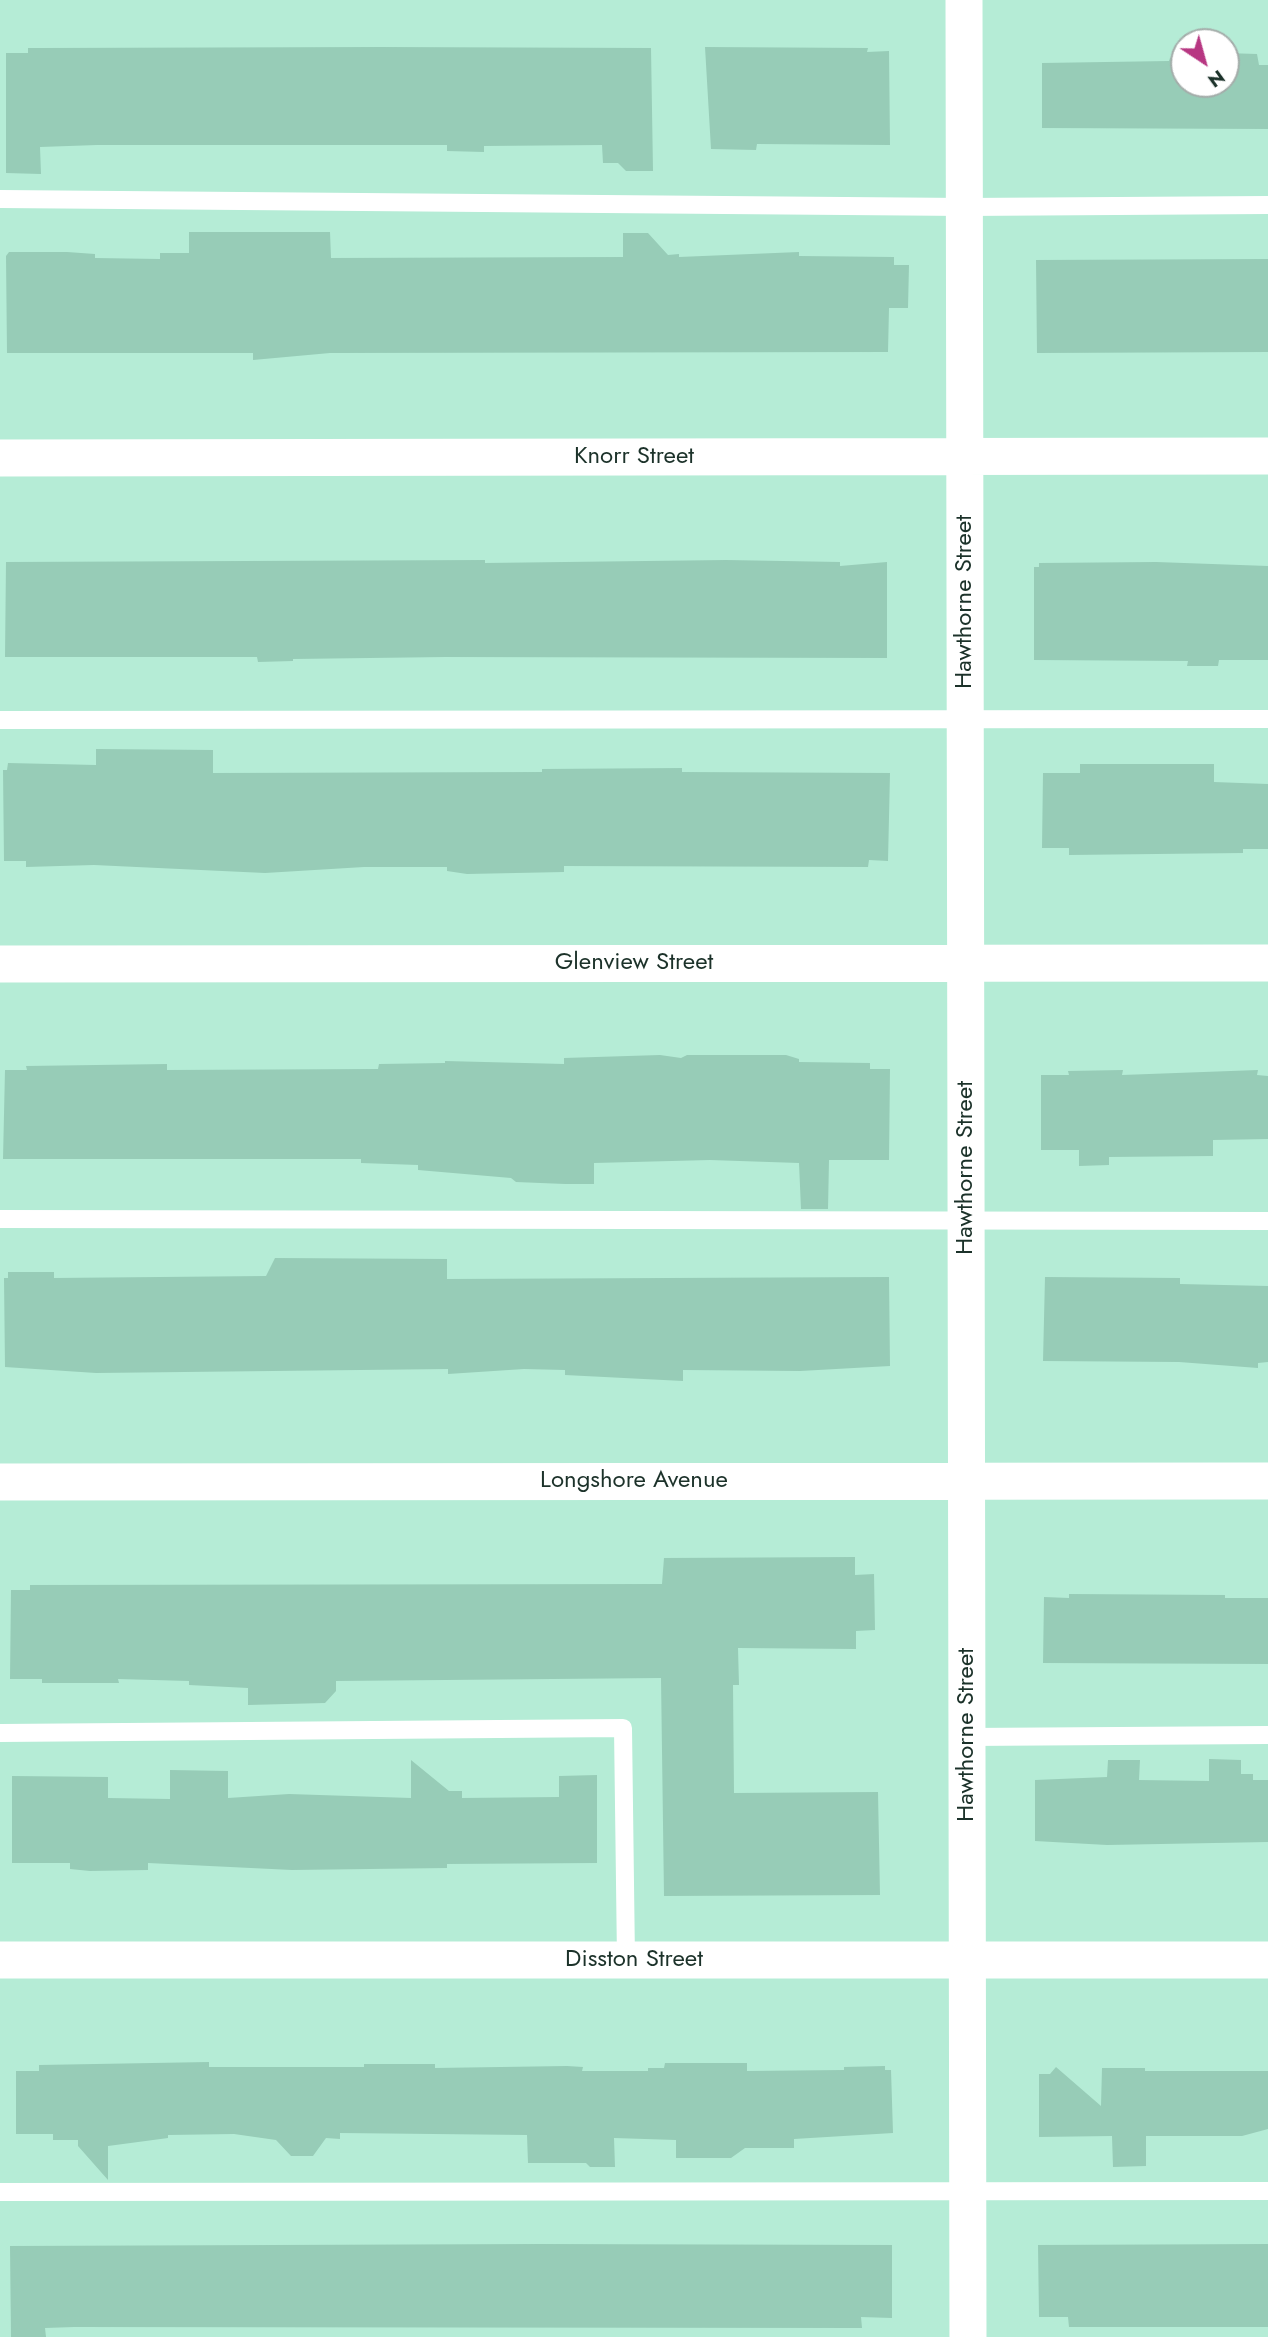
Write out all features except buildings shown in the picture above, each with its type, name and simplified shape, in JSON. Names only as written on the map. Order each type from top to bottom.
[{"type":"street","name":"Hawthorne Street","points":[[964,0],[968,2337]]},
{"type":"street","name":"Knorr Street","points":[[0,457],[1268,456]]},
{"type":"street","name":"Glenview Street","points":[[0,964],[1268,963]]},
{"type":"street","name":"Longshore Avenue","points":[[0,1482],[1268,1481]]},
{"type":"street","name":"Disston Street","points":[[0,1960],[1268,1960]]},
{"type":"lane","points":[[0,199],[965,207],[1268,205]]},
{"type":"lane","points":[[0,720],[1268,719]]},
{"type":"lane","points":[[0,1219],[966,1223],[1268,1221]]},
{"type":"lane","points":[[0,1733],[623,1728],[626,1960]]},
{"type":"lane","points":[[967,1737],[1268,1735]]},
{"type":"lane","points":[[0,2192],[1268,2191]]}]
